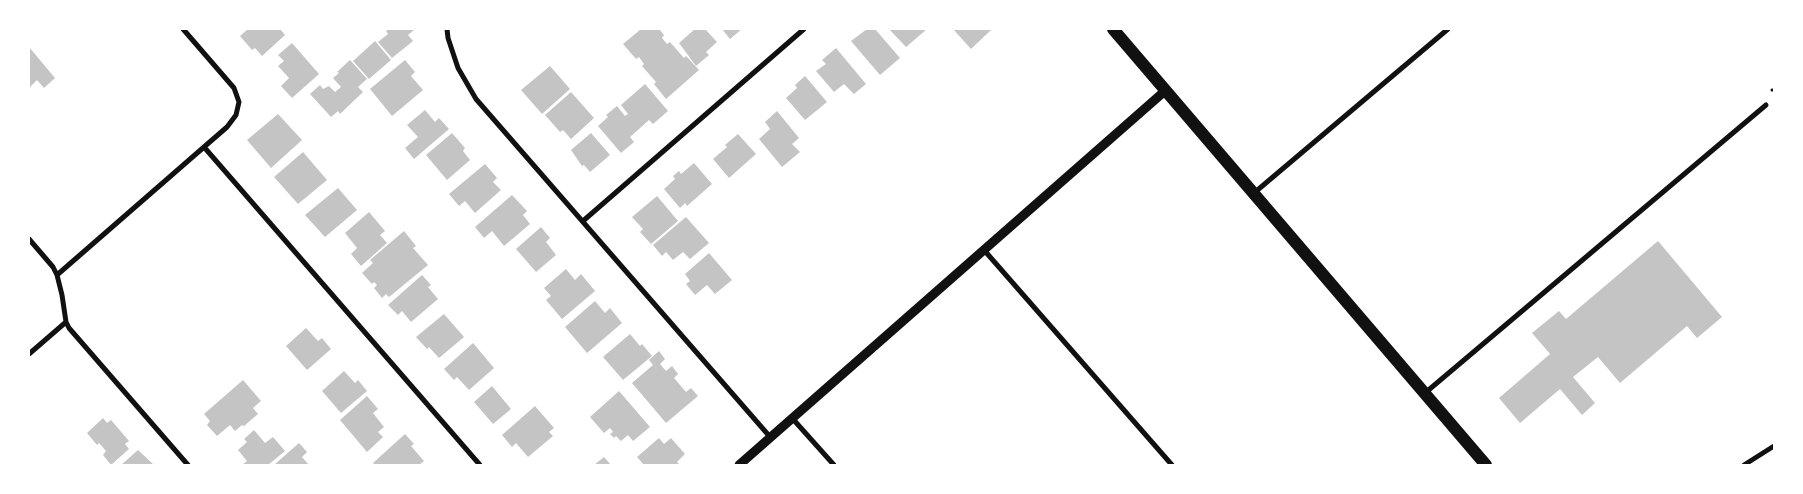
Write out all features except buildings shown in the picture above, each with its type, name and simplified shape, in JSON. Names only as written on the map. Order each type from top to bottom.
[{"type":"main road","points":[[1113,29],[1486,465]]},
{"type":"street","points":[[57,275],[232,121],[239,102],[234,88],[183,29]]},
{"type":"street","points":[[447,29],[458,68],[476,99],[771,438]]},
{"type":"street","points":[[583,221],[804,29]]},
{"type":"street","points":[[1254,192],[1448,29]]},
{"type":"street","points":[[739,465],[1166,90]]},
{"type":"street","points":[[1425,393],[1766,105]]},
{"type":"street","points":[[204,147],[480,465]]},
{"type":"street","points":[[29,239],[57,275],[66,322],[75,336],[188,465]]},
{"type":"street","points":[[984,250],[1172,465]]},
{"type":"street","points":[[29,354],[66,322]]},
{"type":"street","points":[[792,418],[834,465]]},
{"type":"street","points":[[1744,465],[1774,446]]}]
